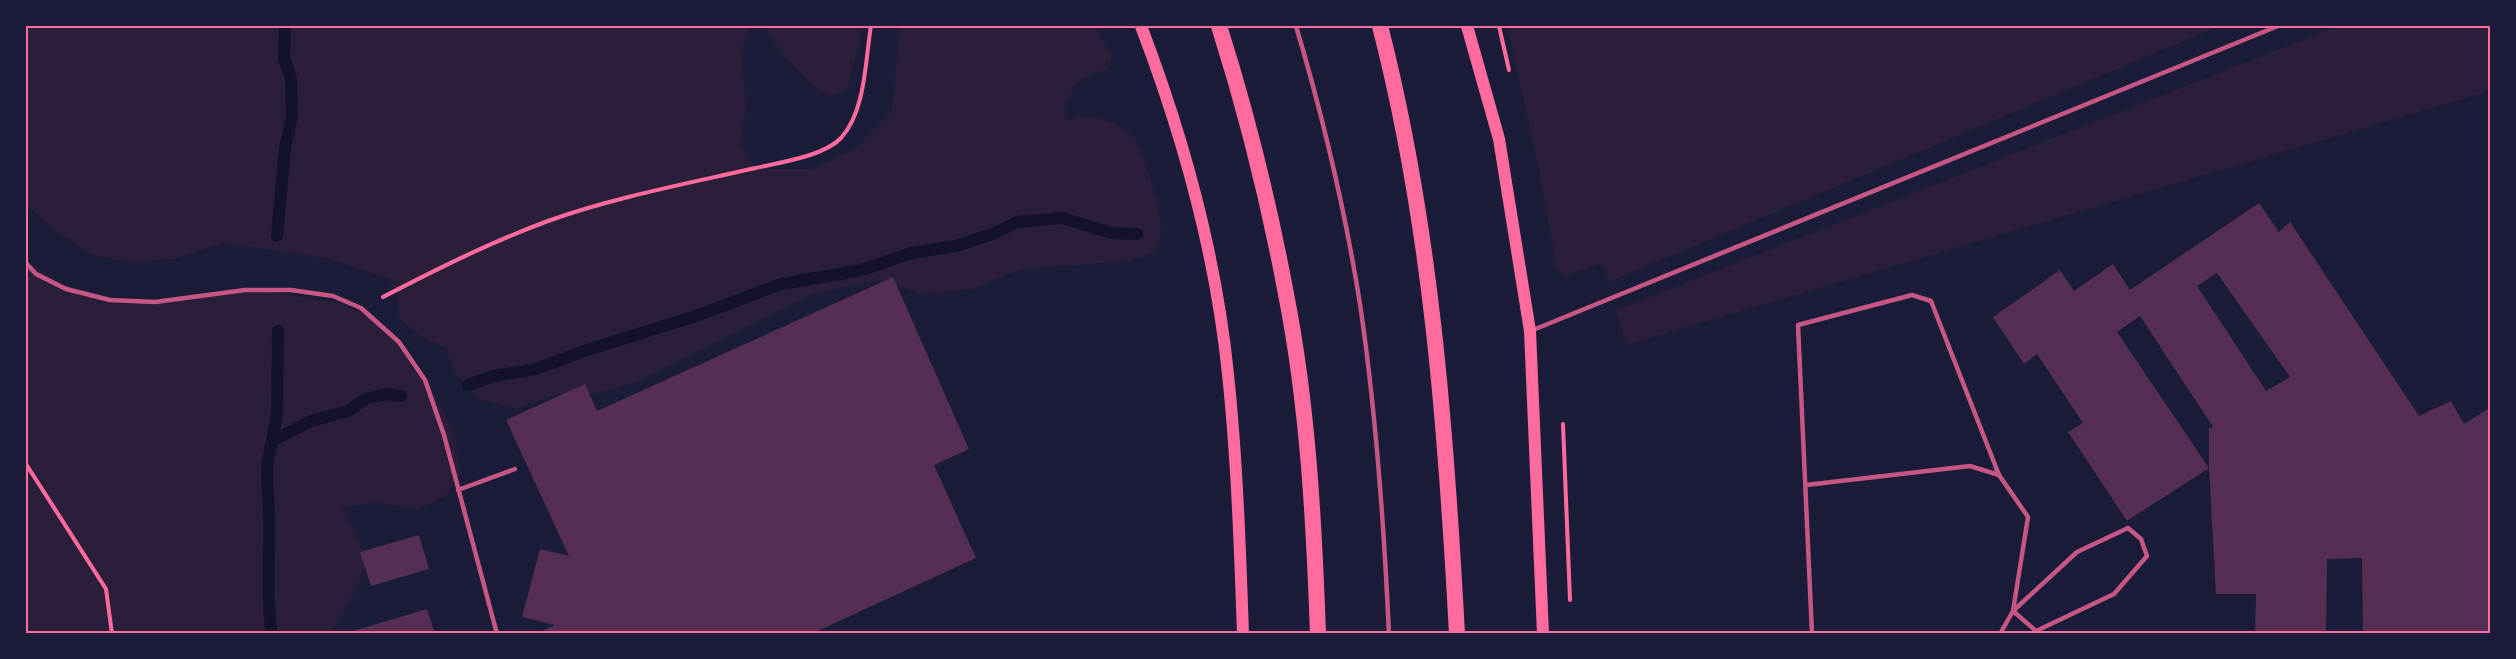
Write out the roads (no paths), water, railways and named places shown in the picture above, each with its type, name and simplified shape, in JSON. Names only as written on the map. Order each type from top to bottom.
[{"type":"highway","points":[[1219,26],[1244,106],[1287,296],[1304,421],[1314,540],[1318,633]]},
{"type":"highway","points":[[1380,26],[1413,175],[1431,303],[1445,446],[1457,633]]},
{"type":"main road","points":[[1141,26],[1169,109],[1196,202],[1214,288],[1230,395],[1243,633]]},
{"type":"main road","points":[[1467,26],[1499,139],[1530,331],[1543,633]]},
{"type":"lane","points":[[1296,26],[1339,191],[1360,304],[1377,458],[1389,633]]},
{"type":"lane","points":[[1530,331],[2278,26]]},
{"type":"lane","points":[[26,263],[36,274],[66,289],[110,300],[154,302],[245,290],[291,291],[333,296],[361,308],[399,342],[425,380],[444,435],[497,633]]},
{"type":"lane","points":[[1812,633],[1798,325],[1912,294],[1931,301],[1999,475],[2028,517],[2013,611]]},
{"type":"lane","points":[[1806,485],[1970,466],[1999,475]]},
{"type":"lane","points":[[458,490],[515,468]]},
{"type":"lane","points":[[2000,633],[2013,611],[2077,552],[2128,528],[2141,539],[2147,555],[2114,594],[2036,631],[2013,611]]},
{"type":"waterway","points":[[277,236],[285,148],[292,117],[291,79],[284,58],[285,26]]},
{"type":"waterway","points":[[468,385],[493,376],[536,369],[587,350],[696,316],[781,284],[862,270],[911,253],[956,246],[995,233],[1017,222],[1062,218],[1112,233],[1137,234]]},
{"type":"waterway","points":[[272,441],[277,415],[278,331]]},
{"type":"waterway","points":[[272,634],[267,472],[272,441],[311,421],[348,411],[365,399],[386,394],[401,396]]}]
